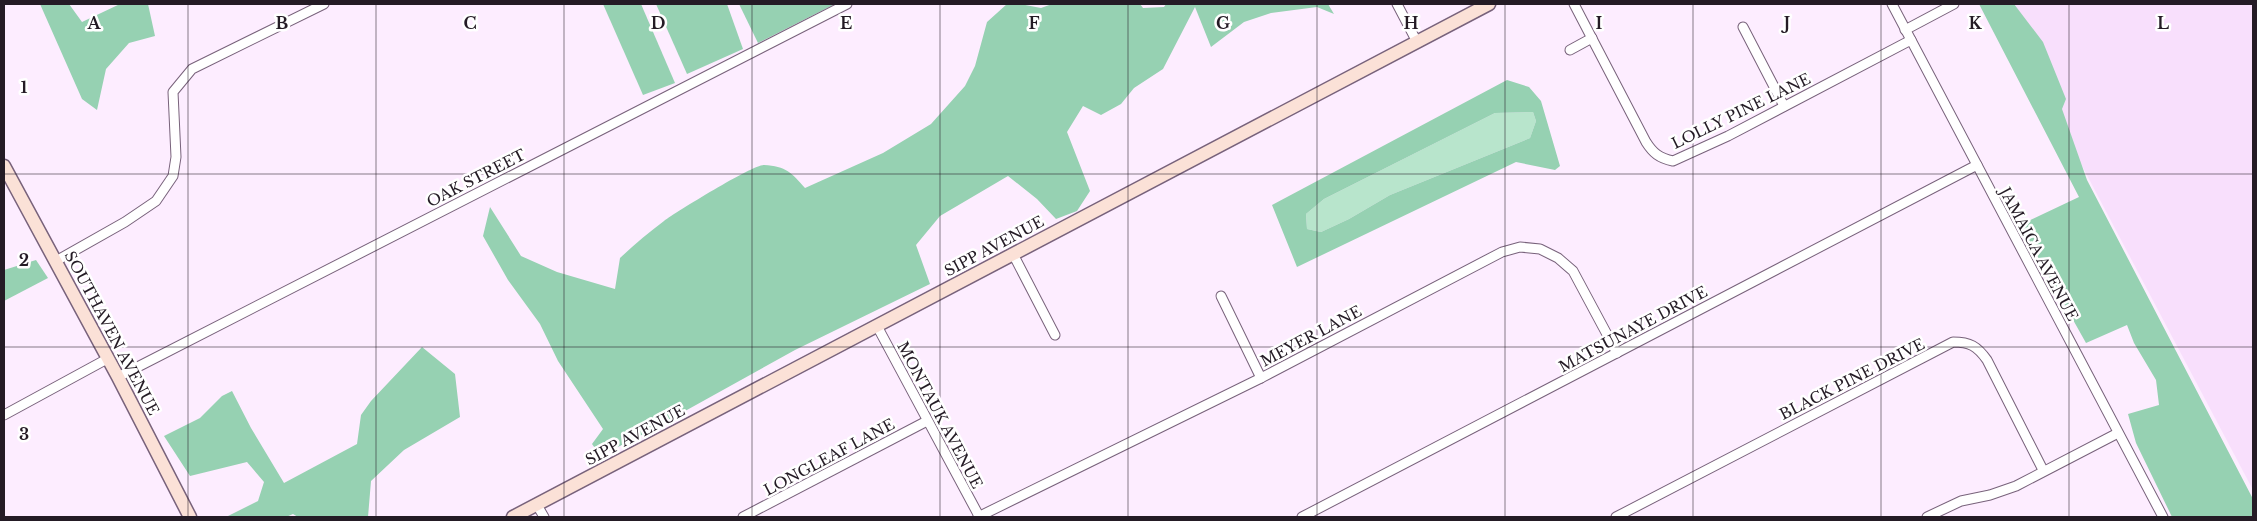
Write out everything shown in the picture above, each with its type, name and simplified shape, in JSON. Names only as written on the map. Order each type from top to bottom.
[{"type":"street","points":[[56,261],[125,222],[156,201],[173,176],[176,157],[173,92],[192,69],[324,4]]},
{"type":"street","name":"OAK STREET","points":[[118,377],[847,4]]},
{"type":"street","points":[[1397,4],[1417,42]]},
{"type":"street","name":"SIPP AVENUE","points":[[513,517],[1489,4]]},
{"type":"street","name":"LOLLY PINE LANE","points":[[1574,4],[1646,142],[1653,153],[1672,161],[1682,158],[1911,40]]},
{"type":"street","name":"JAMAICA AVENUE","points":[[1892,4],[2163,517]]},
{"type":"street","points":[[1906,30],[1954,4]]},
{"type":"street","points":[[1743,27],[1784,106]]},
{"type":"street","points":[[1570,50],[1592,38]]},
{"type":"street","name":"MATSUNAYE DRIVE","points":[[1302,517],[1976,165]]},
{"type":"street","name":"SOUTHAVEN AVENUE","points":[[4,166],[118,377],[190,517]]},
{"type":"street","name":"MEYER LANE","points":[[978,517],[1261,378],[1502,252],[1520,247],[1540,249],[1558,258],[1573,271],[1617,353]]},
{"type":"street","points":[[1013,254],[1055,335]]},
{"type":"street","points":[[1221,296],[1261,378]]},
{"type":"street","name":"MONTAUK AVENUE","points":[[877,326],[978,517]]},
{"type":"street","name":"BLACK PINE DRIVE","points":[[1616,517],[1953,342],[1968,342],[1979,348],[1987,360],[2043,470]]},
{"type":"street","points":[[4,415],[107,359]]},
{"type":"street","name":"LONGLEAF LANE","points":[[743,517],[927,421]]},
{"type":"street","points":[[1927,517],[1961,501],[1990,495],[2016,486],[2043,470],[2118,432]]},
{"type":"street","points":[[537,504],[544,517]]},
{"type":"shaded area","points":[[1997,4],[2253,4],[2253,490],[2100,200]]},
{"type":"green space","points":[[40,4],[69,4],[82,22],[120,4],[148,4],[155,36],[129,43],[106,69],[97,110],[82,99]]},
{"type":"green space","points":[[603,4],[641,4],[675,83],[643,95]]},
{"type":"green space","points":[[656,4],[727,4],[743,49],[687,74]]},
{"type":"green space","points":[[739,4],[835,4],[758,43]]},
{"type":"green space","points":[[1007,4],[1020,4],[1041,8],[1052,4],[1140,4],[1143,8],[1164,7],[1166,4],[1328,4],[1334,14],[1317,7],[1271,13],[1244,22],[1211,47],[1195,7],[1163,69],[1134,88],[1121,104],[1101,115],[1083,106],[1067,132],[1090,191],[1077,211],[1056,219],[1037,199],[1008,176],[940,216],[916,245],[930,284],[795,350],[631,441],[600,455],[592,444],[603,429],[558,361],[540,324],[508,280],[483,236],[490,207],[521,256],[557,272],[615,289],[620,258],[631,248],[671,216],[746,172],[764,165],[778,167],[792,174],[805,188],[883,153],[931,124],[965,86],[975,66],[987,22]]},
{"type":"green space","points":[[1979,4],[2014,4],[2043,42],[2066,99],[2062,109],[2087,180],[2253,499],[2253,517],[2172,517],[2136,443],[2128,414],[2159,405],[2156,380],[2134,343],[2127,325],[2086,343],[2020,225],[2079,197]]},
{"type":"green space","points":[[1507,80],[1529,87],[1541,101],[1560,166],[1555,170],[1516,162],[1297,267],[1272,205]],"holes":[[[1533,112],[1536,121],[1530,138],[1390,195],[1349,219],[1321,232],[1307,229],[1306,214],[1324,199],[1495,113]]]},
{"type":"green space","points":[[1533,112],[1536,121],[1530,138],[1390,195],[1349,219],[1321,232],[1307,229],[1306,214],[1324,199],[1495,113]]},
{"type":"green space","points":[[36,260],[48,278],[4,301],[4,270]]},
{"type":"green space","points":[[422,347],[455,374],[460,417],[404,450],[371,481],[368,517],[298,517],[293,514],[286,517],[226,517],[258,501],[264,482],[247,462],[190,476],[164,436],[200,418],[222,396],[232,391],[251,428],[284,483],[357,444],[361,415],[371,401]]}]
